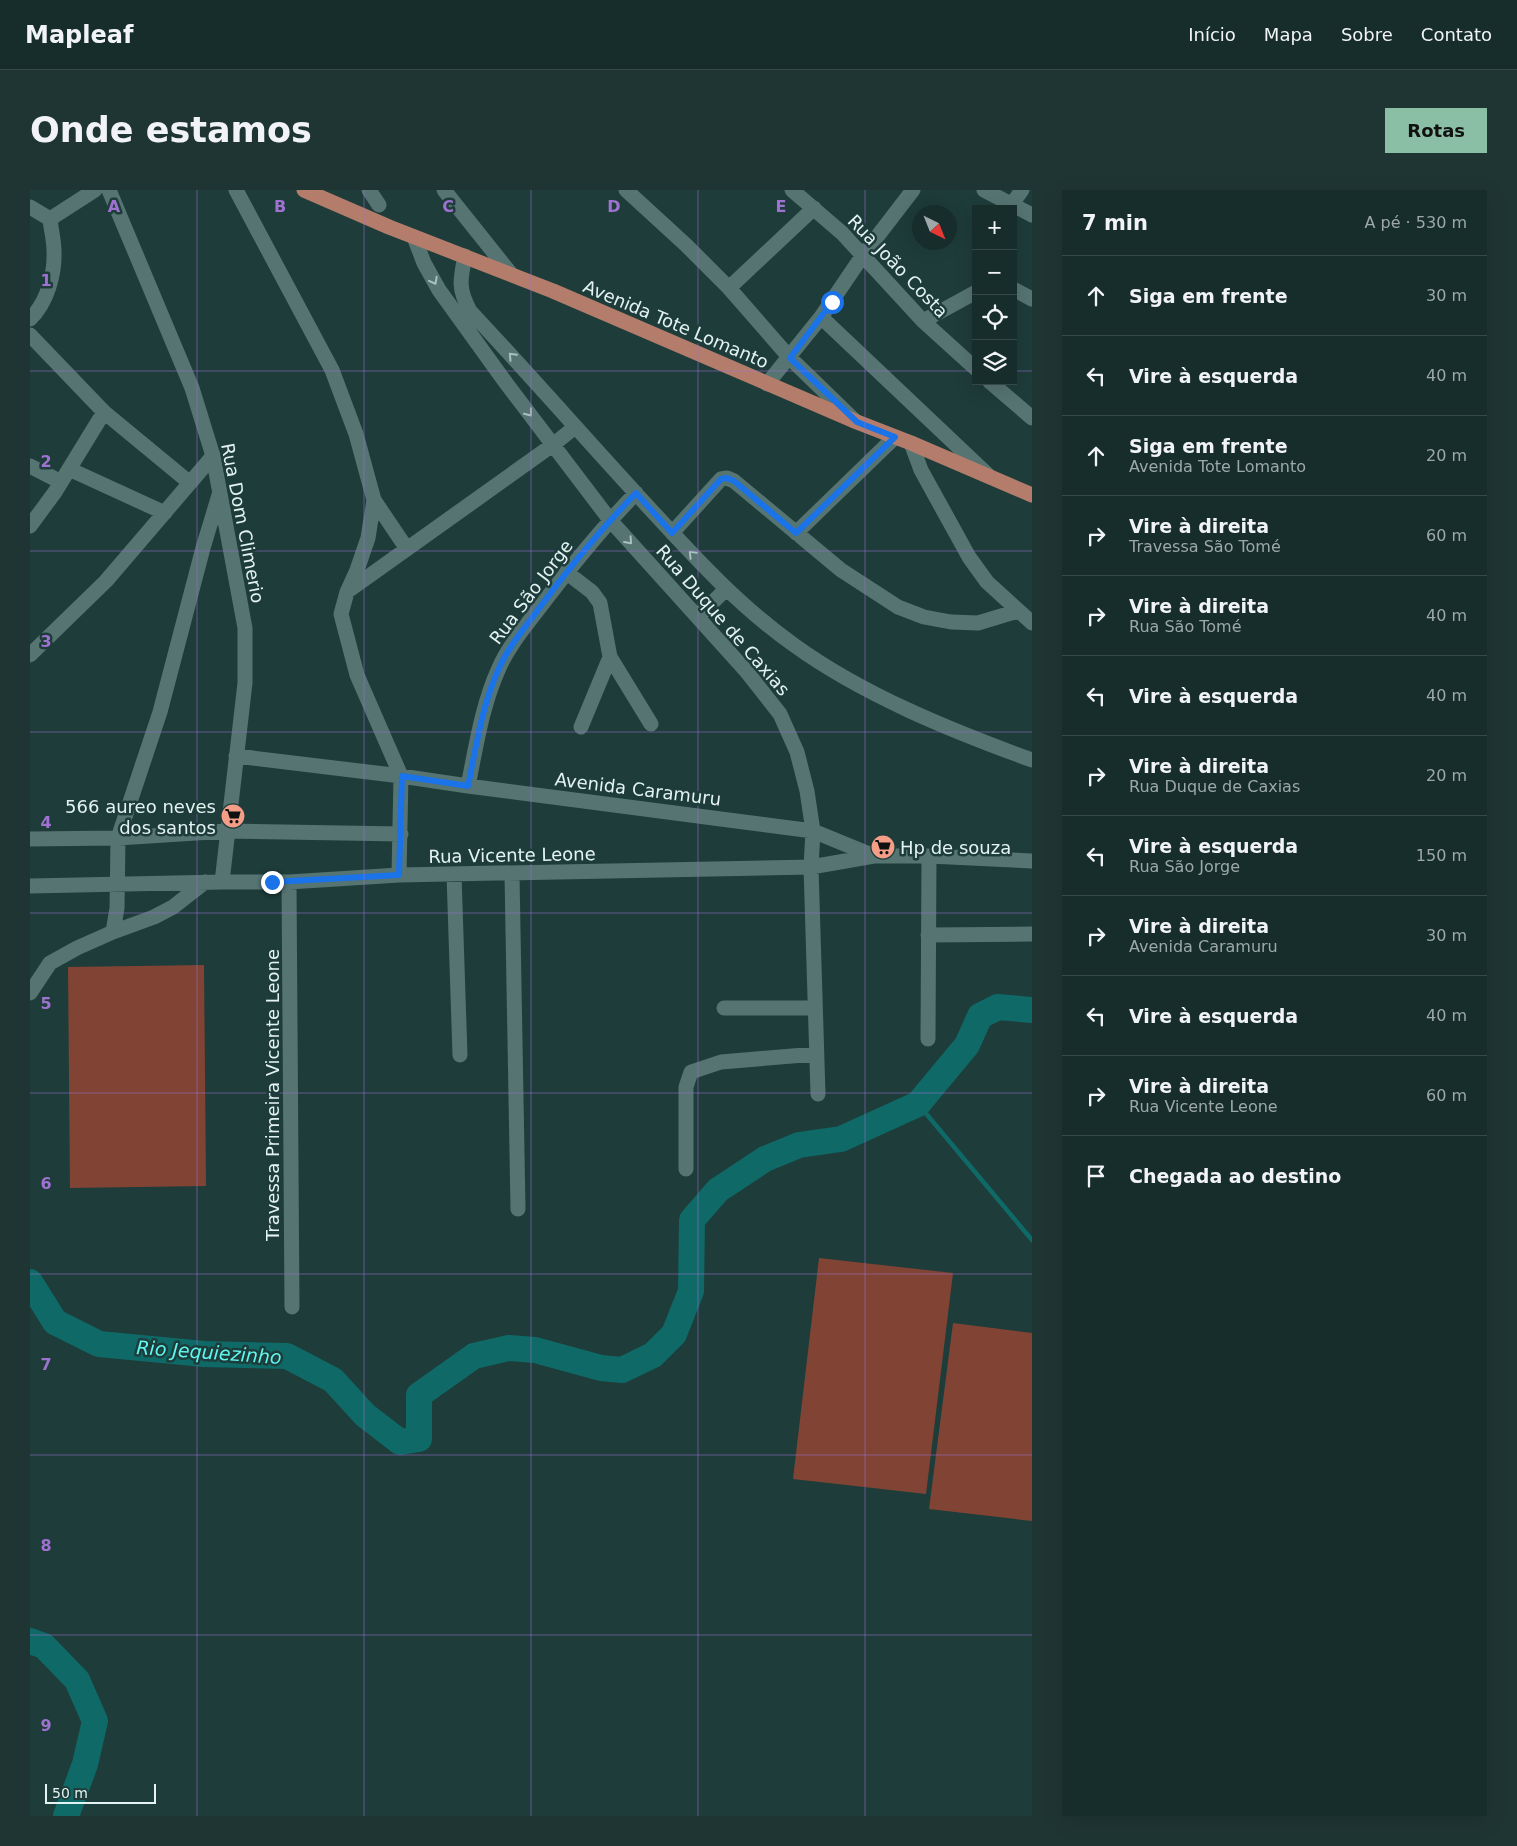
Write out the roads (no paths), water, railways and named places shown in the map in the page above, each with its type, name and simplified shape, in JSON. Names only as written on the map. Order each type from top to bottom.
[{"type":"main road","name":"Avenida Tote Lomanto","points":[[304,190],[414,237],[511,274],[1032,495]]},
{"type":"street","points":[[50,219],[95,190]]},
{"type":"street","name":"Rua Dom Climerio","points":[[108,190],[192,388],[213,456],[244,628],[245,684],[222,882]]},
{"type":"street","points":[[236,190],[332,370],[356,434],[374,500],[408,549]]},
{"type":"street","points":[[369,190],[379,205]]},
{"type":"street","points":[[444,190],[511,274]]},
{"type":"street","points":[[626,190],[643,197],[729,288],[790,358],[857,422]]},
{"type":"street","name":"Rua João Costa","points":[[792,190],[842,233],[924,321],[972,365]]},
{"type":"street","points":[[767,384],[790,358],[821,317],[863,255],[913,190]]},
{"type":"street","points":[[984,190],[1032,215]]},
{"type":"street","points":[[1012,204],[1022,190]]},
{"type":"street","points":[[30,207],[50,219]]},
{"type":"street","points":[[729,288],[814,208]]},
{"type":"street","points":[[30,319],[36,314],[46,294],[51,278],[54,251],[50,219]]},
{"type":"street","name":"Rua Duque de Caxias","points":[[414,237],[424,263],[439,290],[537,383],[672,533],[751,612],[795,646],[847,678],[932,721],[1032,760]]},
{"type":"street","name":"Rua Duque de Caxias","points":[[465,256],[461,278],[464,314],[506,383],[610,520],[747,672],[780,714],[797,752],[807,791],[813,831],[811,868],[818,1094]]},
{"type":"street","points":[[1017,291],[1032,299]]},
{"type":"street","points":[[924,321],[972,294]]},
{"type":"street","points":[[821,317],[991,478]]},
{"type":"street","points":[[30,335],[104,412],[190,483]]},
{"type":"street","points":[[995,385],[1032,418]]},
{"type":"street","points":[[30,526],[65,476],[104,412]]},
{"type":"street","points":[[347,592],[575,427]]},
{"type":"street","points":[[796,533],[895,437]]},
{"type":"street","points":[[911,443],[920,470],[969,557],[987,582],[1032,623]]},
{"type":"street","points":[[30,655],[106,581],[213,456]]},
{"type":"street","points":[[30,466],[65,476],[165,513]]},
{"type":"street","points":[[672,533],[721,479],[727,478],[734,481],[841,570],[898,607],[924,617],[951,622],[978,623],[1018,611]]},
{"type":"street","name":"Rua São Jorge","points":[[468,786],[489,691],[500,666],[521,632],[566,572],[610,520],[636,493]]},
{"type":"street","points":[[113,932],[117,908],[118,838],[160,712],[205,540],[220,494]]},
{"type":"street","points":[[374,500],[368,538],[347,592],[341,614],[344,632],[358,675],[402,776],[399,875]]},
{"type":"street","points":[[566,572],[592,592],[600,603],[610,657],[651,724]]},
{"type":"street","points":[[698,617],[726,589]]},
{"type":"street","points":[[581,727],[610,657]]},
{"type":"street","name":"Avenida Caramuru","points":[[236,756],[402,776],[813,831],[874,856],[1032,860]]},
{"type":"street","points":[[30,839],[118,838],[228,831],[401,834]]},
{"type":"street","name":"Rua Vicente Leone","points":[[30,886],[289,882],[399,875],[811,868],[874,856]]},
{"type":"street","points":[[928,1039],[929,856]]},
{"type":"street","points":[[512,874],[518,1209]]},
{"type":"street","points":[[454,875],[460,1054]]},
{"type":"street","points":[[30,993],[50,963],[77,948],[173,908],[205,882]]},
{"type":"street","name":"Travessa Primeira Vicente Leone","points":[[289,882],[292,1307]]},
{"type":"street","points":[[928,935],[1032,934]]},
{"type":"street","points":[[724,1008],[815,1008]]},
{"type":"street","points":[[686,1169],[686,1087],[691,1072],[721,1062],[816,1054]]},
{"type":"waterway","name":"Rio Jequiezinho","points":[[30,1282],[55,1322],[99,1344],[204,1354],[287,1356],[333,1380],[365,1415],[400,1442],[419,1439],[419,1395],[474,1356],[509,1348],[535,1350],[601,1368],[622,1370],[653,1355],[674,1334],[691,1291],[692,1220],[718,1190],[765,1159],[799,1145],[841,1139],[918,1104],[967,1045],[980,1016],[998,1007],[1032,1010]]},
{"type":"waterway","points":[[918,1104],[1032,1240]]},
{"type":"waterway","name":"Rio Jequiezinho","points":[[30,1641],[44,1646],[77,1680],[95,1721],[85,1764],[66,1816]]},
{"type":"place","name":"566 aureo neves dos santos","points":[[233,816]]},
{"type":"place","name":"Hp de souza","points":[[883,847]]}]
